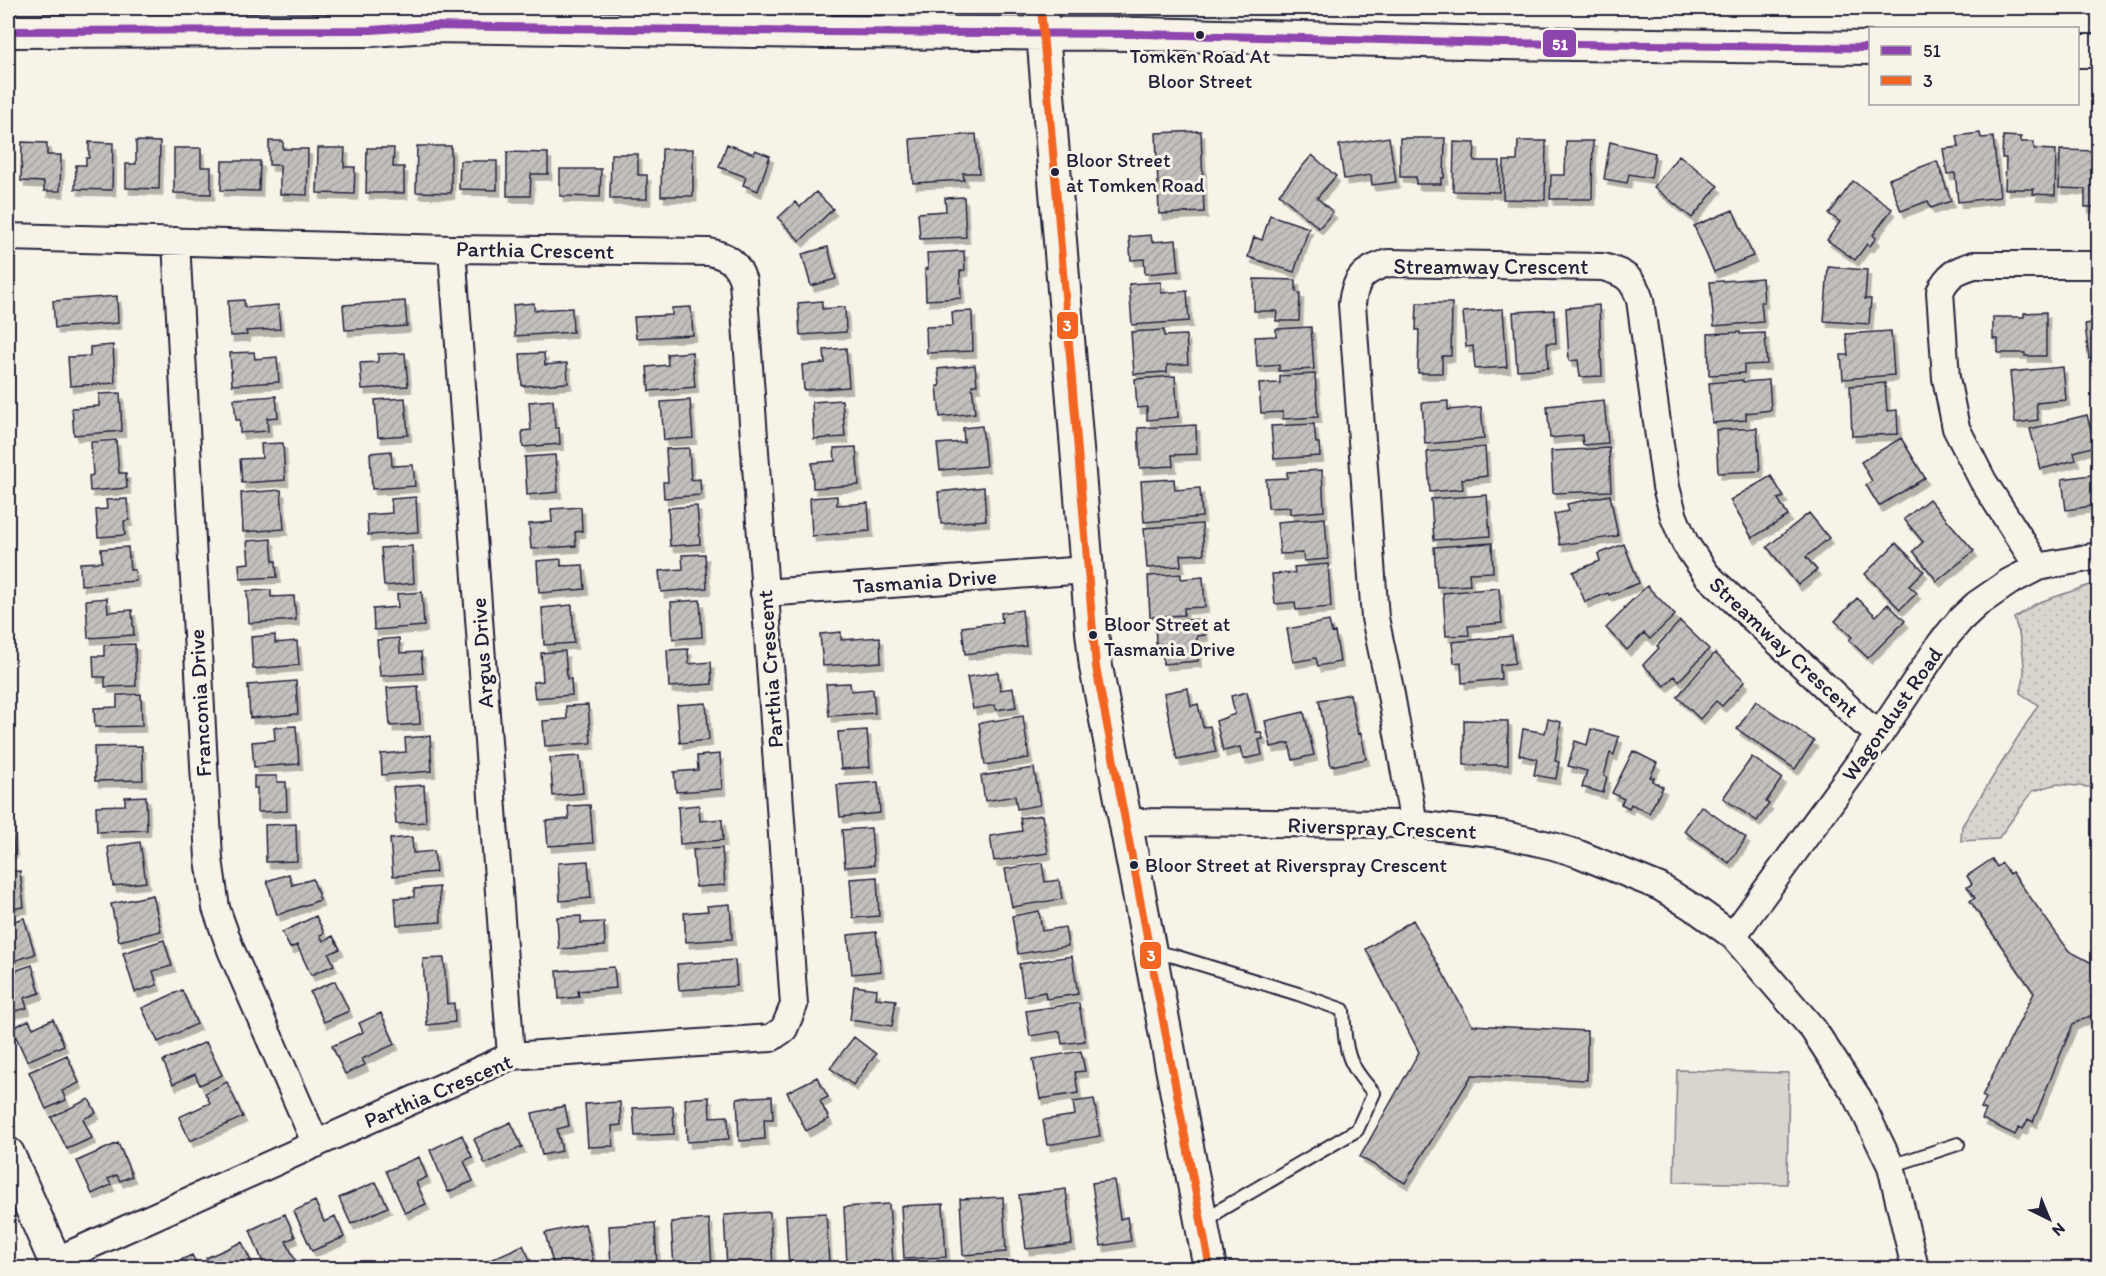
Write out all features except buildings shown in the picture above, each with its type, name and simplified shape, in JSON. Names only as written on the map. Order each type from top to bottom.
[{"type":"street","points":[[8,31],[126,19],[360,30],[429,26],[824,20],[1042,20],[1502,43],[1869,48]]},
{"type":"street","points":[[1042,20],[1096,667],[1210,1269]]},
{"type":"street","points":[[2079,51],[2098,51]]},
{"type":"street","name":"Parthia Crescent","points":[[8,237],[452,249],[709,252],[721,254],[733,260],[740,270],[743,281],[794,1005],[784,1029],[771,1038],[512,1056],[316,1144],[57,1265]]},
{"type":"street","name":"Franconia Drive","points":[[176,241],[209,859],[216,908],[231,950],[316,1144]]},
{"type":"street","name":"Argus Drive","points":[[452,249],[512,1056]]},
{"type":"street","name":"Streamway Crescent","points":[[1414,824],[1375,618],[1352,304],[1359,279],[1371,268],[1388,263],[1603,267],[1619,271],[1630,278],[1640,300],[1666,487],[1674,517],[1685,543],[1707,575],[1738,606],[1863,722],[1880,734]]},
{"type":"street","points":[[2037,567],[1983,482],[1956,428],[1946,378],[1940,292],[1945,281],[1955,271],[1974,264],[2098,264]]},
{"type":"street","name":"Wagondust Road","points":[[1733,936],[1880,734],[1941,643],[1961,619],[1991,594],[2037,567],[2098,556]]},
{"type":"street","name":"Tasmania Drive","points":[[764,593],[1087,570]]},
{"type":"street","name":"Riverspray Crescent","points":[[1126,822],[1414,824],[1501,834],[1578,854],[1660,887],[1733,936],[1805,1020],[1832,1057],[1858,1098],[1891,1166],[1915,1269]]},
{"type":"street","points":[[8,1154],[57,1265]]},
{"type":"lane","points":[[1150,951],[1174,956],[1343,1010],[1346,1050],[1356,1073],[1374,1093],[1357,1130],[1220,1210],[1203,1228]]},
{"type":"lane","points":[[1891,1166],[1958,1144]]},
{"type":"shaded area","points":[[2090,585],[2098,585],[2098,788],[2057,784],[2033,791],[1998,839],[1961,841],[1962,826],[2038,705],[2020,693],[2024,665],[2020,636],[2014,618],[2037,603]]},
{"type":"shaded area","points":[[1677,1070],[1789,1073],[1787,1184],[1674,1182]]},
{"type":"transit line","name":"3","points":[[1041,8],[1096,667],[1210,1268]]},
{"type":"transit line","name":"51","points":[[8,31],[371,30],[429,26],[1141,34],[1502,43],[1869,48]]},
{"type":"place","name":"Tomken Road At Bloor Street","points":[[1200,35]]},
{"type":"place","name":"Bloor Street at Tomken Road","points":[[1055,172]]},
{"type":"place","name":"Bloor Street at Tasmania Drive","points":[[1093,635]]},
{"type":"place","name":"Bloor Street at Riverspray Crescent","points":[[1134,865]]}]
